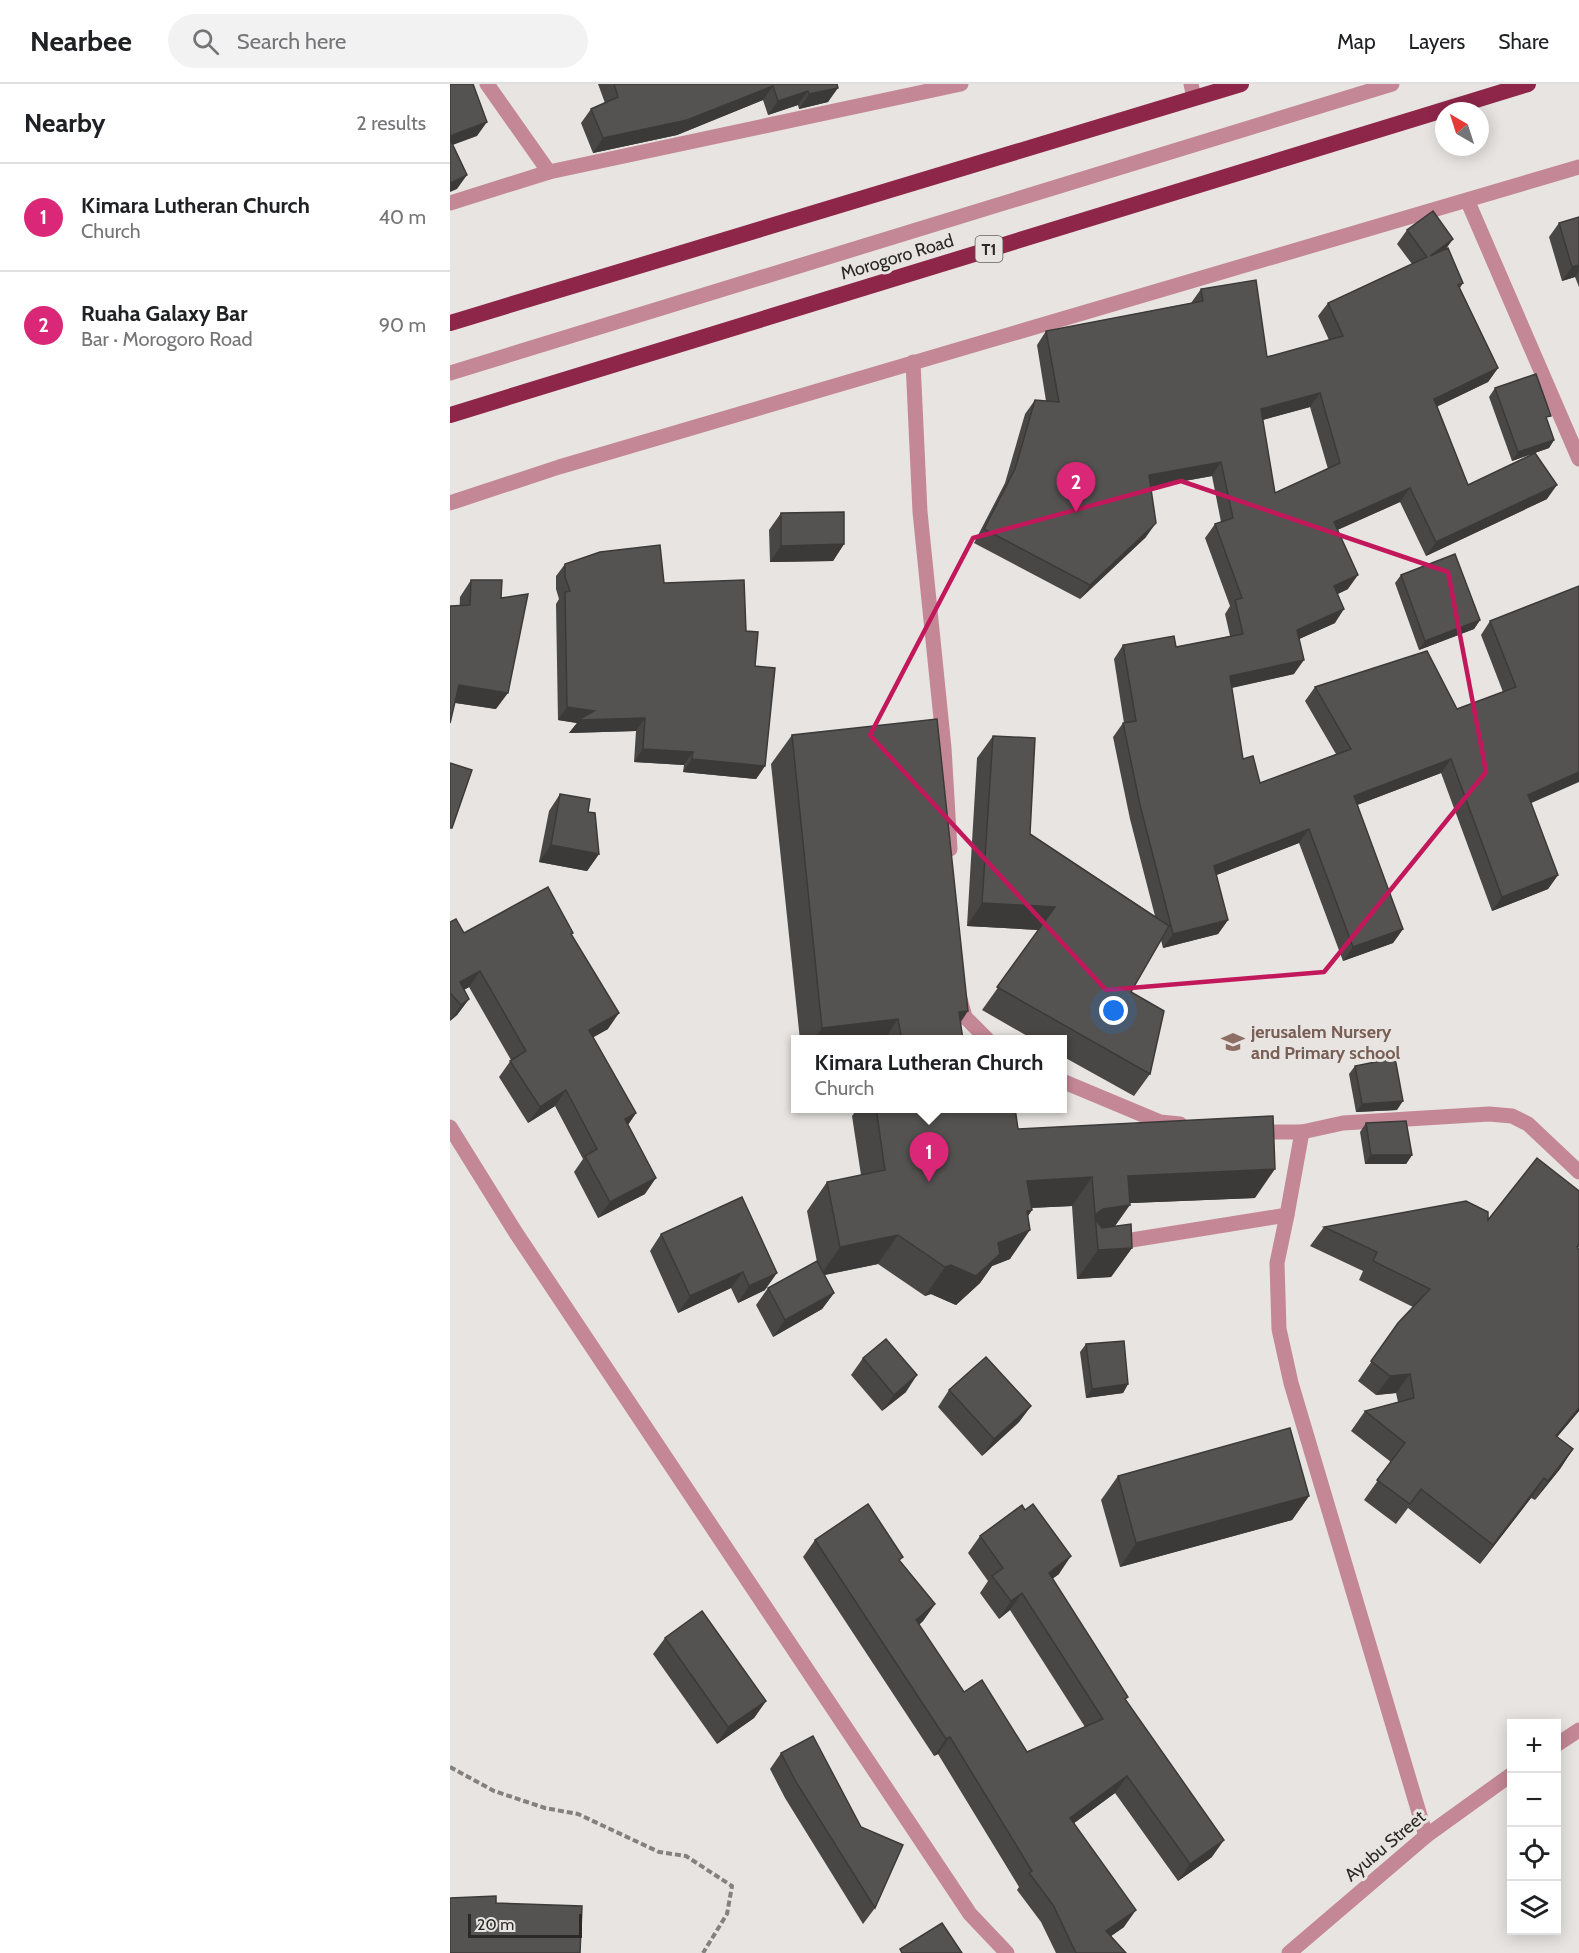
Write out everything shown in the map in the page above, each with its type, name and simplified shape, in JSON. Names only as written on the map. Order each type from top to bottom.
[{"type":"highway","points":[[450,323],[1192,91],[1241,84]]},
{"type":"highway","name":"Morogoro Road","points":[[450,415],[1528,84]]},
{"type":"street","points":[[487,84],[549,172]]},
{"type":"street","points":[[450,203],[549,172],[961,84]]},
{"type":"street","name":"Morogoro Road","points":[[450,373],[1392,84]]},
{"type":"street","points":[[450,503],[559,467],[1468,202],[1579,167]]},
{"type":"street","points":[[1468,202],[1579,459]]},
{"type":"street","points":[[913,362],[920,513],[944,748],[951,866]]},
{"type":"street","points":[[958,984],[965,1017],[983,1035]]},
{"type":"street","points":[[1067,1083],[1160,1122],[1194,1126]]},
{"type":"street","points":[[1240,1131],[1302,1132],[1343,1123],[1490,1114],[1512,1116],[1528,1124],[1579,1172]]},
{"type":"street","points":[[450,1127],[516,1233],[970,1914],[1007,1953]]},
{"type":"street","points":[[1302,1132],[1277,1263],[1280,1329],[1289,1372],[1425,1836]]},
{"type":"street","points":[[1097,1245],[1287,1215]]},
{"type":"street","points":[[1561,1742],[1579,1731]]},
{"type":"street","name":"Ayubu Street","points":[[1289,1953],[1425,1836],[1507,1778]]},
{"type":"path","points":[[450,1767],[494,1791],[545,1808],[578,1814],[660,1852],[686,1856],[732,1886],[727,1914],[703,1953]]},
{"type":"highlighted area","points":[[1181,481],[1448,572],[1486,772],[1324,972],[1106,990],[870,735],[973,538]]},
{"type":"building","points":[[450,84],[473,84],[487,122],[450,136]]},
{"type":"building","points":[[614,84],[837,84],[838,88],[809,94],[808,91],[778,101],[773,86],[687,120],[603,138],[591,109],[618,97]]},
{"type":"building","points":[[450,139],[467,175],[450,183]]},
{"type":"building","points":[[1433,211],[1453,239],[1430,256],[1448,248],[1463,283],[1458,285],[1498,368],[1434,399],[1468,485],[1535,453],[1557,485],[1436,542],[1410,488],[1334,522],[1358,575],[1334,586],[1344,609],[1297,630],[1304,660],[1230,676],[1243,759],[1253,756],[1260,783],[1351,749],[1315,687],[1427,651],[1457,709],[1516,687],[1490,621],[1579,586],[1579,772],[1528,795],[1558,875],[1502,897],[1451,759],[1354,796],[1403,929],[1353,947],[1309,829],[1214,866],[1228,920],[1173,934],[1140,805],[1123,723],[1136,721],[1123,645],[1174,636],[1176,647],[1243,634],[1235,600],[1242,598],[1215,524],[1233,518],[1221,462],[1149,475],[1156,523],[1090,585],[984,529],[1015,469],[1035,400],[1059,402],[1046,331],[1203,301],[1201,289],[1256,280],[1267,357],[1343,336],[1328,303],[1427,257],[1407,230]],"holes":[[[1320,393],[1340,463],[1275,493],[1261,409]]]},
{"type":"building","points":[[1579,217],[1579,265],[1572,267],[1559,223]]},
{"type":"building","points":[[1536,374],[1551,416],[1546,417],[1554,440],[1518,452],[1495,388]]},
{"type":"building","points":[[844,512],[844,544],[781,546],[781,513]]},
{"type":"building","points":[[660,545],[664,583],[744,580],[746,631],[758,632],[755,666],[775,668],[765,766],[692,759],[693,752],[643,749],[645,718],[578,720],[594,711],[567,707],[565,592],[570,591],[565,577],[565,564],[600,552]]},
{"type":"building","points":[[1455,554],[1480,620],[1425,641],[1401,575]]},
{"type":"building","points":[[471,580],[502,580],[501,598],[528,594],[508,693],[459,685],[450,723],[450,606],[470,605]]},
{"type":"building","points":[[937,719],[968,1011],[959,1012],[962,1035],[901,1035],[898,1019],[822,1028],[792,735]]},
{"type":"building","points":[[993,736],[1035,738],[1030,834],[1169,926],[1131,992],[1164,1011],[1150,1074],[997,987],[1055,907],[982,903]]},
{"type":"building","points":[[450,763],[472,770],[452,828],[450,828]]},
{"type":"building","points":[[560,794],[590,799],[588,812],[595,813],[599,854],[551,845]]},
{"type":"building","points":[[548,887],[573,933],[571,934],[619,1013],[589,1030],[636,1113],[625,1119],[656,1178],[610,1202],[585,1156],[597,1149],[566,1090],[540,1107],[510,1061],[526,1051],[480,971],[460,982],[469,999],[461,1005],[450,993],[450,922],[456,919],[464,933]]},
{"type":"building","points":[[1395,1058],[1403,1101],[1362,1104],[1355,1066]]},
{"type":"building","points":[[877,1113],[1016,1113],[1018,1129],[1273,1116],[1275,1169],[1128,1176],[1130,1205],[1103,1209],[1095,1217],[1092,1177],[1027,1181],[1032,1210],[1027,1211],[1030,1230],[998,1243],[1000,1254],[976,1276],[951,1265],[945,1267],[898,1235],[840,1247],[827,1182],[885,1170]]},
{"type":"building","points":[[1406,1121],[1412,1155],[1371,1155],[1366,1123]]},
{"type":"building","points":[[1537,1158],[1579,1191],[1579,1244],[1577,1247],[1579,1250],[1579,1408],[1556,1436],[1573,1449],[1548,1481],[1544,1478],[1493,1545],[1421,1489],[1410,1504],[1377,1480],[1405,1443],[1365,1411],[1414,1398],[1410,1374],[1390,1376],[1371,1361],[1398,1323],[1430,1289],[1373,1261],[1377,1252],[1324,1227],[1466,1201],[1488,1212],[1488,1220]]},
{"type":"building","points":[[742,1197],[777,1273],[749,1286],[743,1272],[690,1296],[661,1234]]},
{"type":"building","points":[[1096,1220],[1102,1228],[1131,1224],[1132,1248],[1098,1250]]},
{"type":"building","points":[[817,1261],[834,1293],[785,1320],[768,1288]]},
{"type":"building","points":[[886,1339],[917,1375],[894,1395],[863,1358]]},
{"type":"building","points":[[1124,1341],[1128,1384],[1092,1389],[1086,1344]]},
{"type":"building","points":[[986,1357],[1031,1406],[994,1439],[949,1390]]},
{"type":"building","points":[[1290,1428],[1309,1496],[1136,1543],[1118,1476]]},
{"type":"building","points":[[868,1504],[903,1557],[899,1560],[935,1604],[916,1620],[964,1692],[982,1680],[1027,1752],[1103,1719],[1022,1593],[1011,1601],[992,1576],[1003,1568],[980,1536],[1022,1505],[1025,1510],[1033,1504],[1071,1556],[1049,1573],[1128,1697],[1125,1699],[1224,1840],[1190,1864],[1127,1776],[1070,1818],[1136,1910],[1106,1931],[1126,1953],[1076,1953],[1053,1905],[1029,1873],[1032,1871],[950,1737],[946,1739],[815,1540]]},
{"type":"building","points":[[702,1611],[766,1701],[728,1727],[665,1638]]},
{"type":"building","points":[[813,1736],[861,1827],[903,1845],[875,1908],[796,1782],[781,1753]]},
{"type":"building","points":[[496,1896],[496,1903],[582,1906],[580,1953],[450,1953],[450,1898]]},
{"type":"building","points":[[942,1923],[962,1953],[902,1953],[900,1949]]},
{"type":"place","name":"Ruaha Galaxy Bar","points":[[1076,512]]},
{"type":"place","name":"jerusalem Nursery and Primary school","points":[[1233,1042]]},
{"type":"place","name":"Kimara Lutheran Church","points":[[929,1182]]}]
